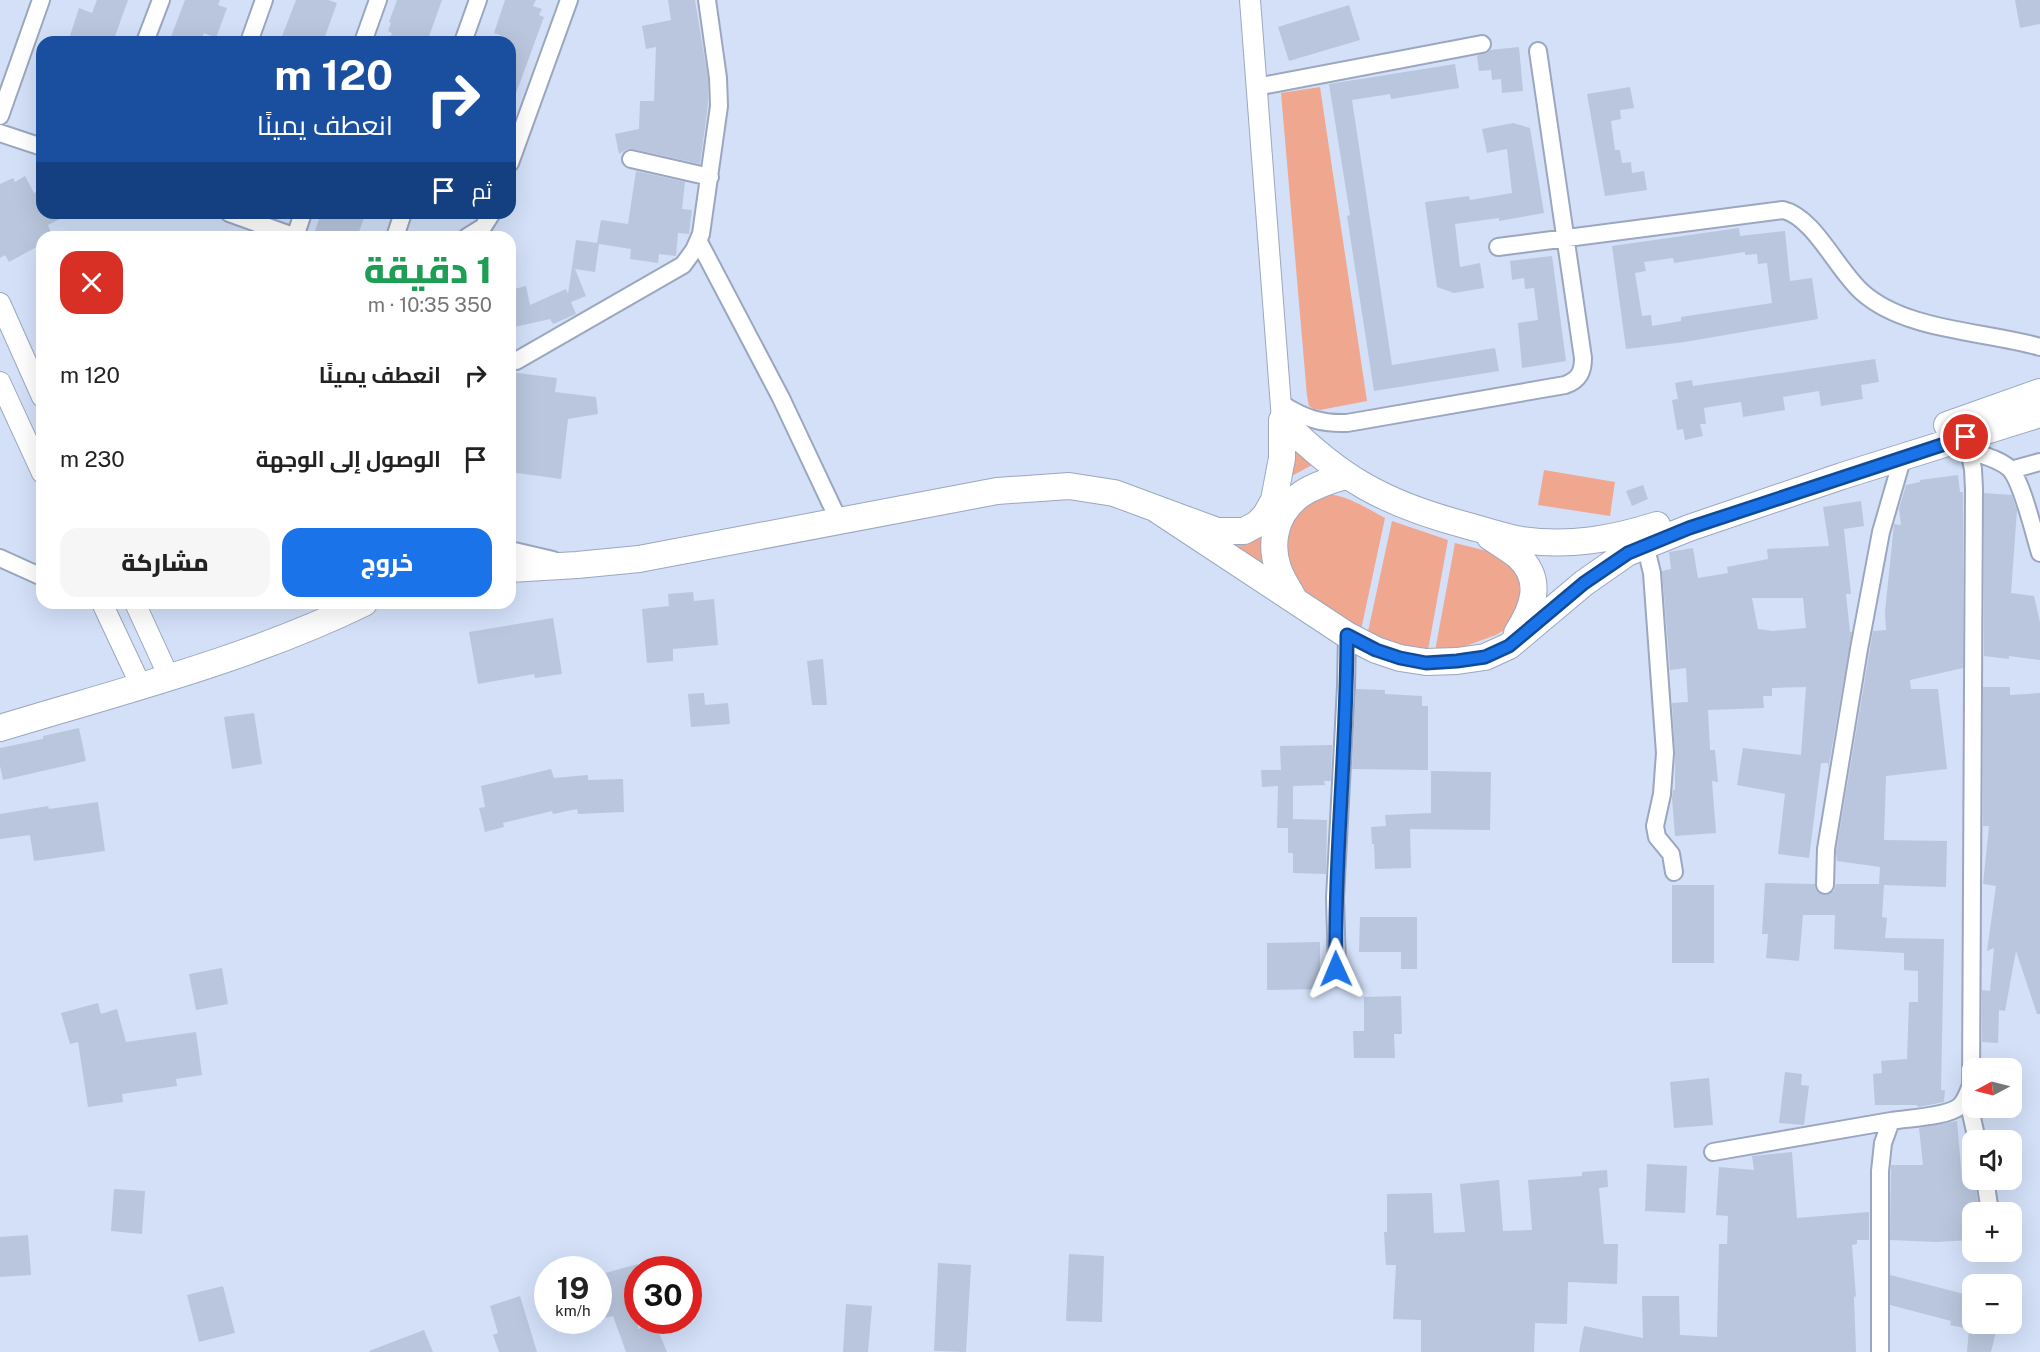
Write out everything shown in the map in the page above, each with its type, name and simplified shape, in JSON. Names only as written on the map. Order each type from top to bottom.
[{"type":"main road","points":[[1156,509],[1347,635],[1376,650],[1426,663],[1457,661],[1485,657],[1509,646],[1606,566],[1628,553],[1643,537],[1839,464],[1966,436],[2040,392]]},
{"type":"main road","points":[[1282,412],[1314,450],[1345,476],[1383,497],[1427,515],[1475,528],[1522,540],[1562,543],[1643,537],[1689,528],[1903,456],[2040,414]]},
{"type":"main road","points":[[1282,412],[1280,503],[1274,548],[1278,570],[1294,599]]},
{"type":"main road","points":[[516,569],[577,565],[663,555],[997,491],[1069,486],[1114,493],[1217,531],[1244,531],[1257,524],[1280,503],[1319,484],[1345,476]]},
{"type":"main road","points":[[1475,528],[1522,560],[1532,581],[1533,601],[1529,613],[1509,646]]},
{"type":"main road","points":[[0,728],[169,677],[292,635],[350,609]]},
{"type":"street","points":[[0,116],[41,0]]},
{"type":"street","points":[[148,36],[160,0]]},
{"type":"street","points":[[251,36],[264,0]]},
{"type":"street","points":[[365,36],[378,0]]},
{"type":"street","points":[[465,36],[478,0]]},
{"type":"street","points":[[516,146],[569,0]]},
{"type":"street","points":[[516,361],[682,265],[699,242],[718,119],[719,91],[707,0]]},
{"type":"street","points":[[1250,0],[1282,412],[1321,423],[1347,423],[1572,382],[1579,376],[1583,368],[1583,358],[1564,239],[1539,51]]},
{"type":"street","points":[[1256,87],[1482,44]]},
{"type":"street","points":[[0,134],[36,145]]},
{"type":"street","points":[[631,159],[710,177]]},
{"type":"street","points":[[1498,248],[1776,210],[1791,212],[1808,226],[1852,283],[1875,303],[1917,320],[2040,347]]},
{"type":"street","points":[[246,219],[278,231]]},
{"type":"street","points":[[477,231],[483,227],[488,219]]},
{"type":"street","points":[[699,242],[781,398],[839,521]]},
{"type":"street","points":[[0,303],[36,384]]},
{"type":"street","points":[[0,382],[36,460]]},
{"type":"street","points":[[1966,436],[2011,470],[2040,553]]},
{"type":"street","points":[[1966,436],[1974,489],[1972,1058]]},
{"type":"street","points":[[1825,885],[1827,839],[1859,649],[1881,532],[1903,456]]},
{"type":"street","points":[[2011,470],[2040,462]]},
{"type":"street","points":[[1643,537],[1652,573],[1665,753],[1662,794],[1655,826],[1657,837],[1671,854],[1674,872]]},
{"type":"street","points":[[516,551],[577,565]]},
{"type":"street","points":[[0,558],[36,574]]},
{"type":"street","points":[[105,609],[141,686]]},
{"type":"street","points":[[111,623],[134,609]]},
{"type":"street","points":[[138,609],[169,677]]},
{"type":"street","points":[[1336,969],[1335,898],[1347,635]]},
{"type":"street","points":[[1713,1152],[1948,1113],[1962,1103]]},
{"type":"street","points":[[1880,1352],[1880,1171],[1883,1143],[1891,1121]]},
{"type":"shaded area","points":[[1320,87],[1367,401],[1320,410],[1309,406],[1307,396],[1281,93]]},
{"type":"shaded area","points":[[1293,447],[1312,465],[1290,477]]},
{"type":"shaded area","points":[[1544,470],[1615,482],[1610,516],[1538,505]]},
{"type":"shaded area","points":[[1326,494],[1349,499],[1385,518],[1361,630],[1298,586],[1285,569],[1289,514]]},
{"type":"shaded area","points":[[1392,521],[1448,540],[1428,650],[1419,651],[1367,636]]},
{"type":"shaded area","points":[[1265,530],[1271,572],[1211,536]]},
{"type":"shaded area","points":[[1455,543],[1495,553],[1512,567],[1518,577],[1521,599],[1506,629],[1460,648],[1435,651]]},
{"type":"building","points":[[97,0],[128,0],[115,36],[70,36],[79,8],[92,13]]},
{"type":"building","points":[[185,0],[220,0],[218,5],[227,8],[217,36],[204,33],[203,36],[171,36]]},
{"type":"building","points":[[296,0],[328,0],[337,3],[325,36],[282,36]]},
{"type":"building","points":[[397,0],[442,0],[429,36],[391,36],[392,33],[388,31],[391,23],[389,22]]},
{"type":"building","points":[[505,0],[536,0],[533,6],[542,9],[539,15],[544,17],[516,93],[516,36],[502,36],[494,33]]},
{"type":"building","points":[[668,0],[695,0],[708,79],[708,105],[700,164],[633,149],[627,149],[619,154],[615,134],[639,129],[640,101],[654,101],[656,47],[646,49],[642,26],[671,20]]},
{"type":"building","points":[[2015,0],[2040,0],[2040,24],[2020,28]]},
{"type":"building","points":[[1349,5],[1360,40],[1289,61],[1278,27]]},
{"type":"building","points":[[1519,47],[1523,91],[1502,93],[1501,79],[1492,80],[1491,70],[1479,71],[1477,56],[1490,50]]},
{"type":"building","points":[[1455,64],[1459,88],[1391,99],[1390,94],[1352,100],[1392,365],[1495,348],[1499,371],[1374,391],[1329,84]]},
{"type":"building","points":[[1630,87],[1634,108],[1620,110],[1621,119],[1611,121],[1615,150],[1620,150],[1622,163],[1631,162],[1632,173],[1644,171],[1647,190],[1605,196],[1587,94]]},
{"type":"building","points":[[1513,123],[1530,128],[1544,213],[1499,221],[1499,218],[1455,224],[1460,267],[1480,263],[1484,288],[1454,293],[1437,287],[1425,202],[1469,196],[1470,200],[1512,193],[1507,149],[1487,153],[1482,129]]},
{"type":"building","points":[[636,171],[685,182],[682,209],[692,210],[689,234],[678,233],[676,256],[659,254],[658,263],[630,259],[631,249],[599,244],[595,272],[575,269],[586,296],[571,302],[576,314],[553,324],[550,319],[516,327],[516,288],[526,286],[530,305],[566,289],[568,294],[576,240],[597,243],[601,220],[628,224]]},
{"type":"building","points":[[25,176],[34,193],[36,192],[36,219],[60,219],[48,225],[50,231],[36,231],[36,247],[9,262],[5,255],[0,258],[0,184],[13,178],[15,182]]},
{"type":"building","points":[[319,219],[364,219],[359,231],[315,231]]},
{"type":"building","points":[[1739,228],[1740,236],[1785,231],[1790,281],[1812,278],[1818,319],[1685,342],[1626,349],[1612,246]],"holes":[[[1745,252],[1745,255],[1757,254],[1758,264],[1767,263],[1772,303],[1681,317],[1681,321],[1652,326],[1651,315],[1642,316],[1635,273],[1646,271],[1644,262],[1673,258],[1674,263]]]},
{"type":"building","points":[[1552,256],[1566,361],[1522,368],[1518,323],[1538,320],[1534,288],[1525,289],[1524,278],[1512,280],[1510,261]]},
{"type":"building","points":[[1875,359],[1879,382],[1861,385],[1863,399],[1821,406],[1819,391],[1783,397],[1785,410],[1743,417],[1741,402],[1704,408],[1706,424],[1700,424],[1703,436],[1685,440],[1683,429],[1677,430],[1672,400],[1678,399],[1675,383],[1692,380],[1693,386]]},
{"type":"building","points":[[516,373],[557,378],[555,392],[596,397],[598,414],[568,419],[561,479],[516,473]]},
{"type":"building","points":[[1958,475],[1960,492],[1963,492],[1963,668],[1910,680],[1911,689],[1938,689],[1947,769],[1886,776],[1884,840],[1947,841],[1946,887],[1884,885],[1882,917],[1887,918],[1885,938],[1944,939],[1941,1090],[1945,1090],[1944,1102],[1918,1107],[1917,1105],[1875,1105],[1873,1074],[1882,1073],[1881,1061],[1907,1059],[1909,1002],[1918,1002],[1918,971],[1904,970],[1904,953],[1834,949],[1835,915],[1803,915],[1799,961],[1766,958],[1768,934],[1762,934],[1765,883],[1815,884],[1816,890],[1825,895],[1834,891],[1836,884],[1879,884],[1880,867],[1837,861],[1836,852],[1873,631],[1886,630],[1885,612],[1894,524],[1901,525],[1899,509],[1906,485],[1920,482],[1920,480]]},
{"type":"building","points":[[1643,485],[1648,499],[1632,506],[1626,491]]},
{"type":"building","points":[[1984,493],[2012,495],[2017,510],[2011,593],[2034,596],[2040,622],[2040,660],[1984,656]]},
{"type":"building","points":[[1861,501],[1864,526],[1844,529],[1851,594],[1846,594],[1850,632],[1852,632],[1828,770],[1828,763],[1821,763],[1809,858],[1778,854],[1785,794],[1737,785],[1743,748],[1801,755],[1806,687],[1772,688],[1772,696],[1763,696],[1764,708],[1708,710],[1710,750],[1715,750],[1718,782],[1712,781],[1716,833],[1675,836],[1672,798],[1673,790],[1675,790],[1675,754],[1672,703],[1688,702],[1686,668],[1670,670],[1662,571],[1671,569],[1669,552],[1693,548],[1698,578],[1728,573],[1727,567],[1768,559],[1767,549],[1829,546],[1823,507]],"holes":[[[1752,598],[1803,598],[1806,628],[1773,631],[1758,629]]]},
{"type":"building","points":[[693,592],[694,601],[714,599],[718,645],[673,649],[673,661],[647,663],[642,609],[669,606],[668,594]]},
{"type":"building","points":[[553,618],[562,674],[535,678],[534,674],[478,684],[469,632]]},
{"type":"building","points":[[823,659],[827,705],[812,705],[807,661]]},
{"type":"building","points":[[1983,687],[2010,687],[2010,695],[2040,693],[2040,1014],[2037,1014],[2016,951],[2005,1011],[1999,1010],[1998,1043],[1982,1042],[1982,990],[1990,991],[1994,948],[1987,951],[1996,886],[1983,884],[1989,826],[1983,826]]},
{"type":"building","points":[[1356,689],[1385,690],[1385,694],[1422,696],[1422,706],[1428,706],[1428,770],[1352,769]]},
{"type":"building","points":[[704,693],[705,705],[728,703],[730,724],[691,727],[688,694]]},
{"type":"building","points":[[254,713],[262,764],[232,769],[224,717]]},
{"type":"building","points":[[79,728],[86,761],[3,780],[0,748],[43,739],[43,736]]},
{"type":"building","points":[[1332,745],[1331,781],[1324,781],[1325,785],[1293,786],[1293,819],[1327,820],[1326,874],[1293,873],[1293,853],[1288,853],[1288,828],[1277,828],[1278,786],[1262,787],[1261,770],[1281,770],[1280,746]]},
{"type":"building","points":[[551,769],[554,778],[588,775],[588,780],[623,779],[624,812],[578,814],[577,809],[553,814],[552,811],[503,823],[504,827],[485,832],[479,808],[485,807],[481,786]]},
{"type":"building","points":[[1431,771],[1491,772],[1490,830],[1410,829],[1411,868],[1375,869],[1371,827],[1386,826],[1385,815],[1431,813]]},
{"type":"building","points":[[98,802],[105,851],[34,861],[30,835],[0,839],[0,814],[48,806],[49,809]]},
{"type":"building","points":[[1672,885],[1714,885],[1714,963],[1672,963]]},
{"type":"building","points":[[1360,917],[1417,917],[1417,969],[1401,969],[1401,952],[1359,952]]},
{"type":"building","points":[[1320,942],[1320,989],[1267,990],[1267,943]]},
{"type":"building","points":[[222,968],[228,1004],[196,1010],[189,974]]},
{"type":"building","points":[[1401,996],[1402,1034],[1394,1034],[1395,1058],[1354,1058],[1353,1031],[1364,1031],[1364,997]]},
{"type":"building","points":[[98,1003],[101,1014],[117,1009],[126,1042],[196,1032],[202,1075],[176,1079],[177,1086],[122,1094],[123,1102],[88,1107],[78,1042],[70,1044],[61,1013]]},
{"type":"building","points":[[1785,1072],[1802,1074],[1801,1085],[1809,1086],[1804,1125],[1779,1123]]},
{"type":"building","points":[[1709,1078],[1713,1125],[1674,1128],[1670,1082]]},
{"type":"building","points":[[1957,1121],[1962,1190],[1976,1190],[1978,1202],[1962,1202],[1962,1241],[1890,1240],[1891,1165],[1923,1165],[1919,1128]]},
{"type":"building","points":[[1792,1152],[1797,1218],[1869,1212],[1869,1240],[1857,1240],[1857,1244],[1852,1245],[1856,1297],[1854,1296],[1856,1352],[1579,1352],[1584,1326],[1643,1338],[1642,1296],[1679,1296],[1680,1335],[1717,1337],[1719,1244],[1727,1244],[1728,1216],[1716,1215],[1719,1167],[1754,1170],[1752,1156]]},
{"type":"building","points":[[1647,1164],[1687,1166],[1685,1213],[1645,1211]]},
{"type":"building","points":[[1607,1170],[1608,1187],[1599,1188],[1604,1244],[1618,1244],[1617,1284],[1568,1282],[1567,1324],[1535,1323],[1534,1352],[1421,1352],[1421,1320],[1393,1319],[1396,1265],[1386,1265],[1384,1232],[1387,1232],[1387,1194],[1432,1193],[1434,1233],[1465,1232],[1460,1184],[1499,1180],[1503,1231],[1532,1230],[1528,1180],[1582,1176],[1582,1172]]},
{"type":"building","points":[[114,1189],[145,1191],[142,1234],[111,1231]]},
{"type":"building","points":[[28,1235],[31,1275],[0,1277],[0,1237]]},
{"type":"building","points":[[1069,1254],[1104,1256],[1102,1322],[1066,1321]]},
{"type":"building","points":[[938,1263],[971,1265],[966,1352],[934,1351]]},
{"type":"building","points":[[624,1268],[624,1334],[660,1334],[667,1352],[626,1352],[612,1316],[612,1271]]},
{"type":"building","points":[[1890,1275],[1962,1293],[1962,1328],[1950,1325],[1951,1321],[1890,1305]]},
{"type":"building","points":[[223,1286],[235,1333],[199,1342],[187,1295]]},
{"type":"building","points":[[520,1296],[537,1352],[499,1352],[493,1335],[498,1333],[490,1306]]},
{"type":"building","points":[[846,1304],[872,1306],[868,1352],[843,1352]]},
{"type":"building","points":[[424,1330],[433,1352],[369,1351]]},
{"type":"building","points":[[1969,1334],[1995,1334],[1991,1352],[1967,1352]]},
{"type":"route","points":[[1336,969],[1335,898],[1347,635],[1376,650],[1426,663],[1485,657],[1509,646],[1584,583],[1628,553],[1689,528],[1966,437]]}]
